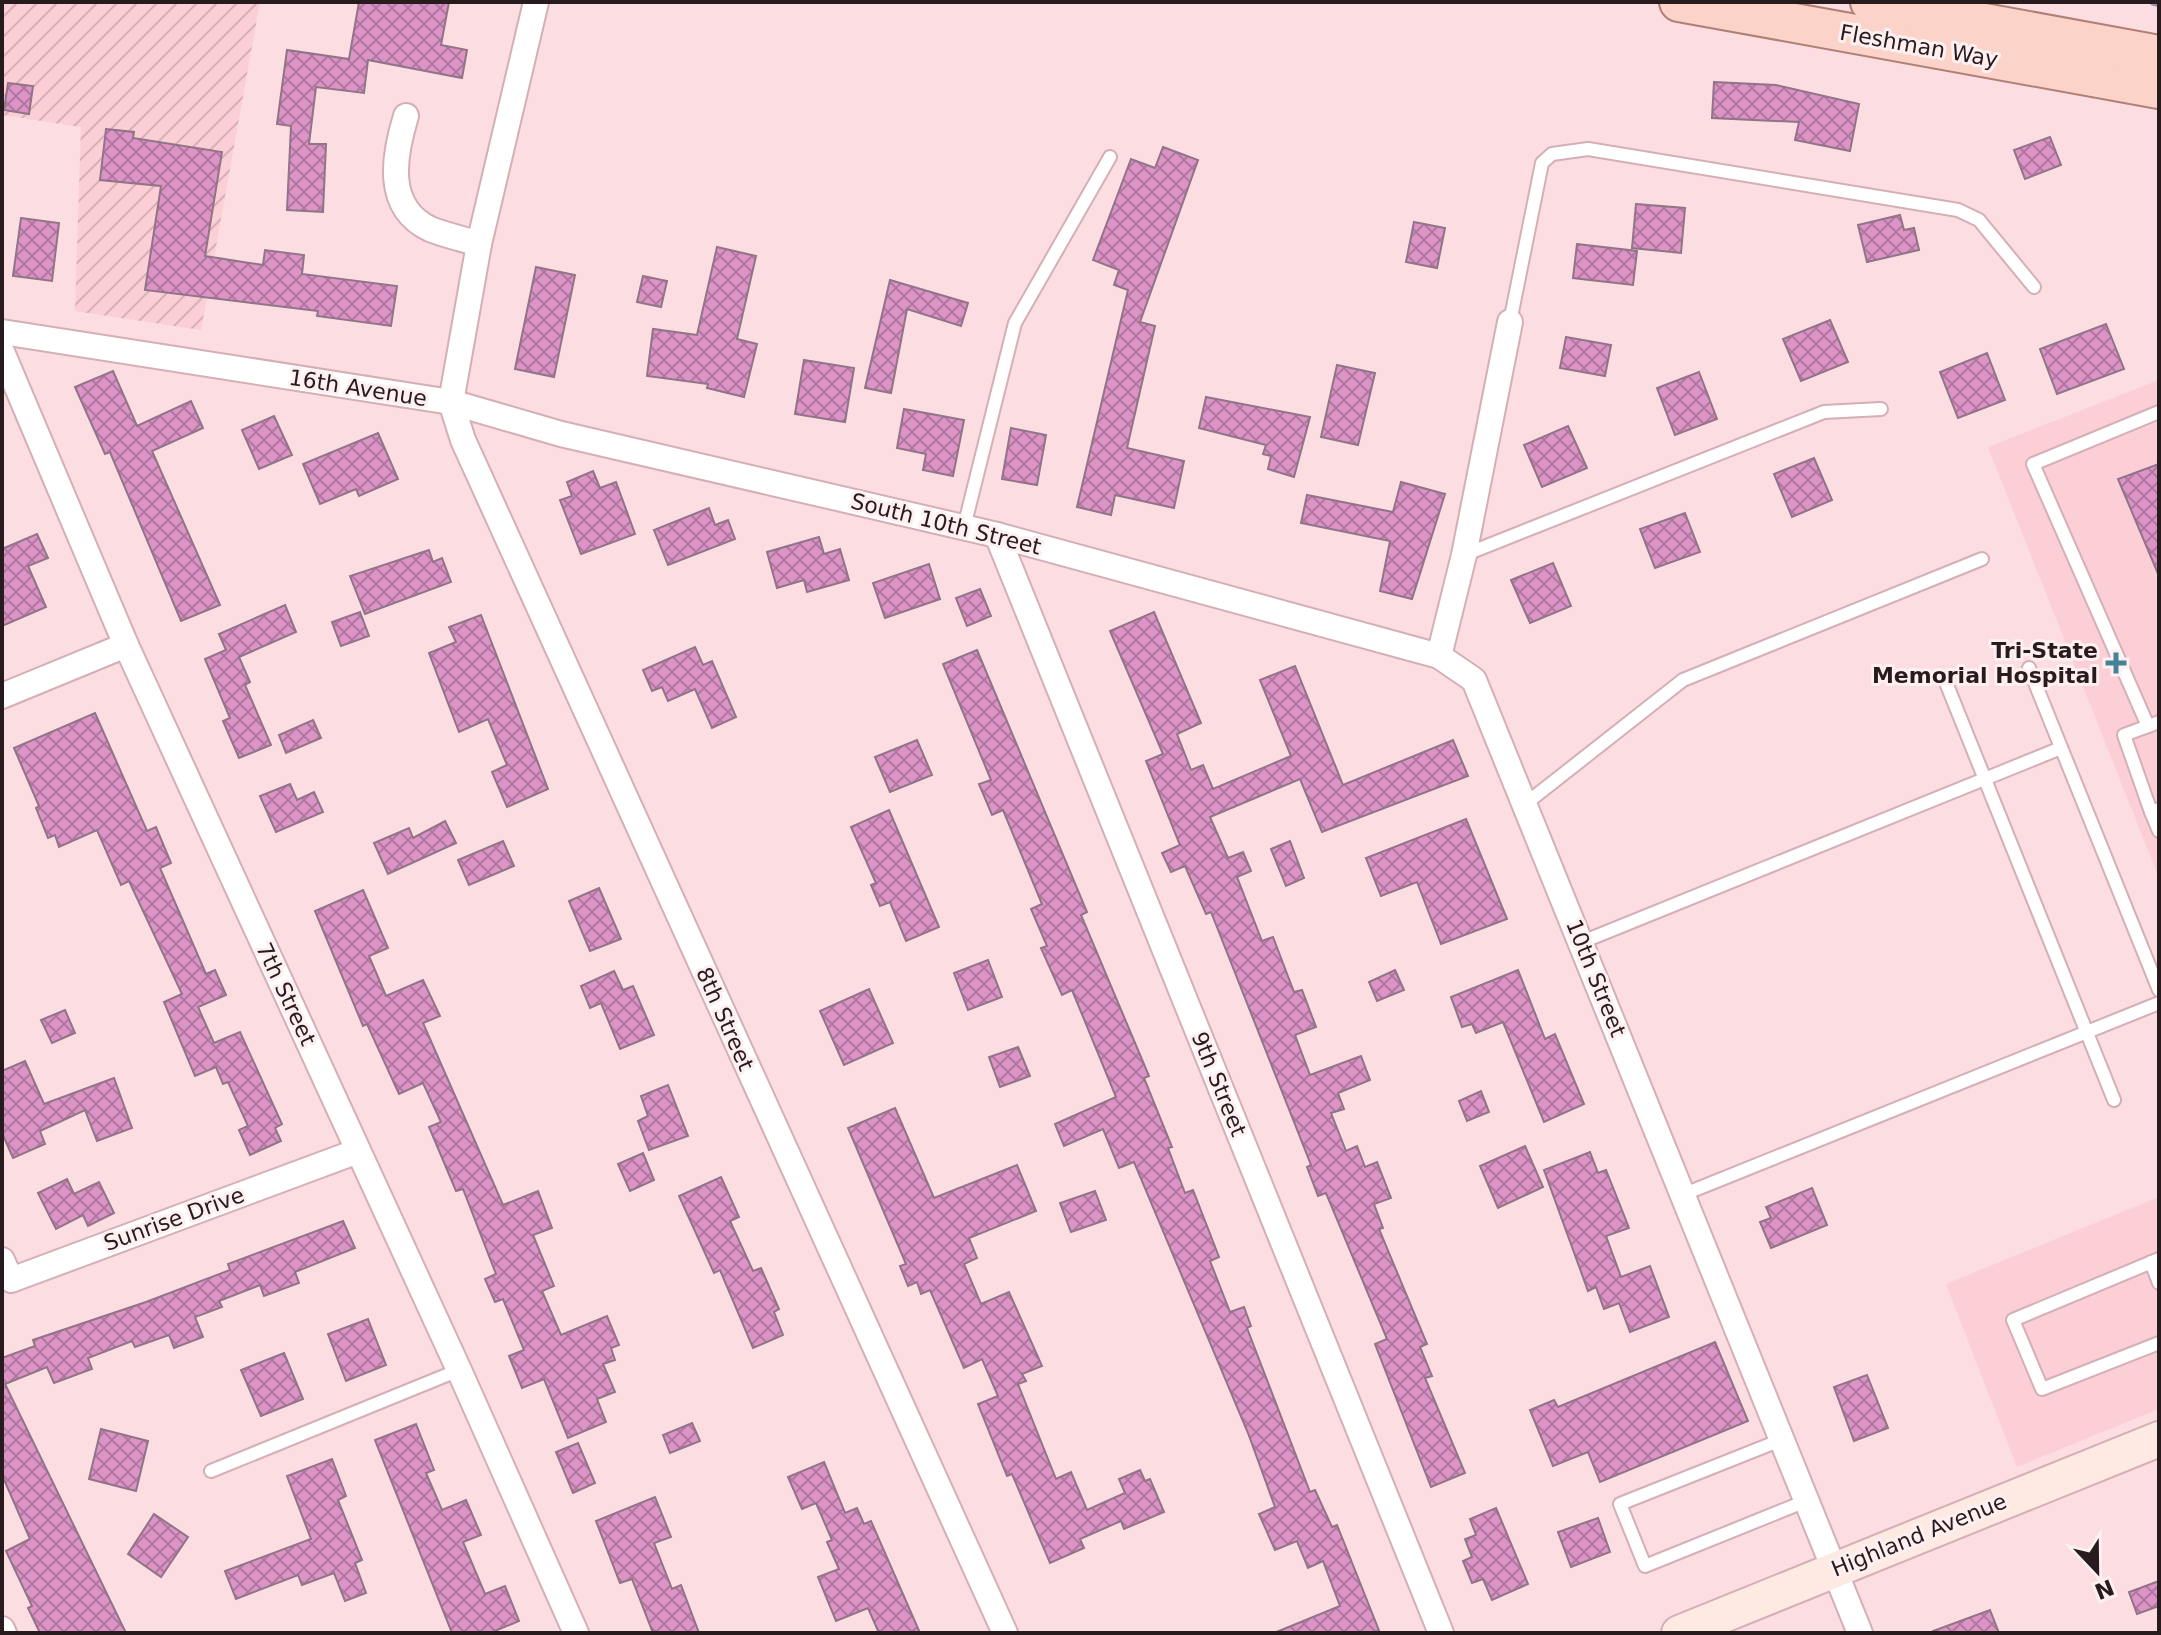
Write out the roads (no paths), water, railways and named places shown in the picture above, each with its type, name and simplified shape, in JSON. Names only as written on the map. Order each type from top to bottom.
[{"type":"main road","name":"Fleshman Way","points":[[1679,2],[2159,89]]},
{"type":"main road","name":"Fleshman Way","points":[[1870,2],[2159,55]]},
{"type":"main road","name":"Highland Avenue","points":[[1679,1633],[2159,1439]]},
{"type":"street","name":"16th Avenue","points":[[2,332],[451,402],[479,244],[536,2]]},
{"type":"street","points":[[406,116],[394,154],[397,191],[412,216],[429,228],[479,244]]},
{"type":"street","points":[[1439,656],[1464,555],[1510,322]]},
{"type":"street","name":"7th Street","points":[[2,352],[126,645],[459,1370],[576,1633]]},
{"type":"street","name":"South 10th Street","points":[[451,402],[561,434],[997,535],[1439,656]]},
{"type":"street","name":"8th Street","points":[[451,402],[463,440],[1005,1633]]},
{"type":"street","name":"9th Street","points":[[997,535],[1441,1633]]},
{"type":"street","points":[[2,696],[126,645]]},
{"type":"street","name":"10th Street","points":[[1439,656],[1474,680],[1860,1633]]},
{"type":"street","name":"Sunrise Drive","points":[[2,1260],[11,1280],[358,1151]]},
{"type":"lane","points":[[1510,322],[1542,163],[1552,154],[1588,149],[1958,210],[1979,220],[2034,287]]},
{"type":"lane","points":[[964,527],[1015,323],[1110,157]]},
{"type":"lane","points":[[1464,555],[1824,412],[1881,409]]},
{"type":"lane","points":[[2159,412],[2033,464],[2153,724],[2124,735],[2155,811],[2159,831]]},
{"type":"lane","points":[[1524,805],[1683,680],[1982,559]]},
{"type":"lane","points":[[2029,668],[2159,990]]},
{"type":"lane","points":[[1947,685],[2114,1100]]},
{"type":"lane","points":[[1582,942],[2061,748]]},
{"type":"lane","points":[[1682,1195],[2159,1003]]},
{"type":"lane","points":[[2159,1283],[2155,1261],[2013,1320],[2042,1389],[2159,1343]]},
{"type":"lane","points":[[211,1471],[459,1370]]},
{"type":"lane","points":[[1781,1440],[1620,1504],[1645,1566],[1806,1501]]},
{"type":"waterway","points":[[2154,2],[2159,3]]},
{"type":"place","name":"Tri-State Memorial Hospital","points":[[2116,663]]}]
